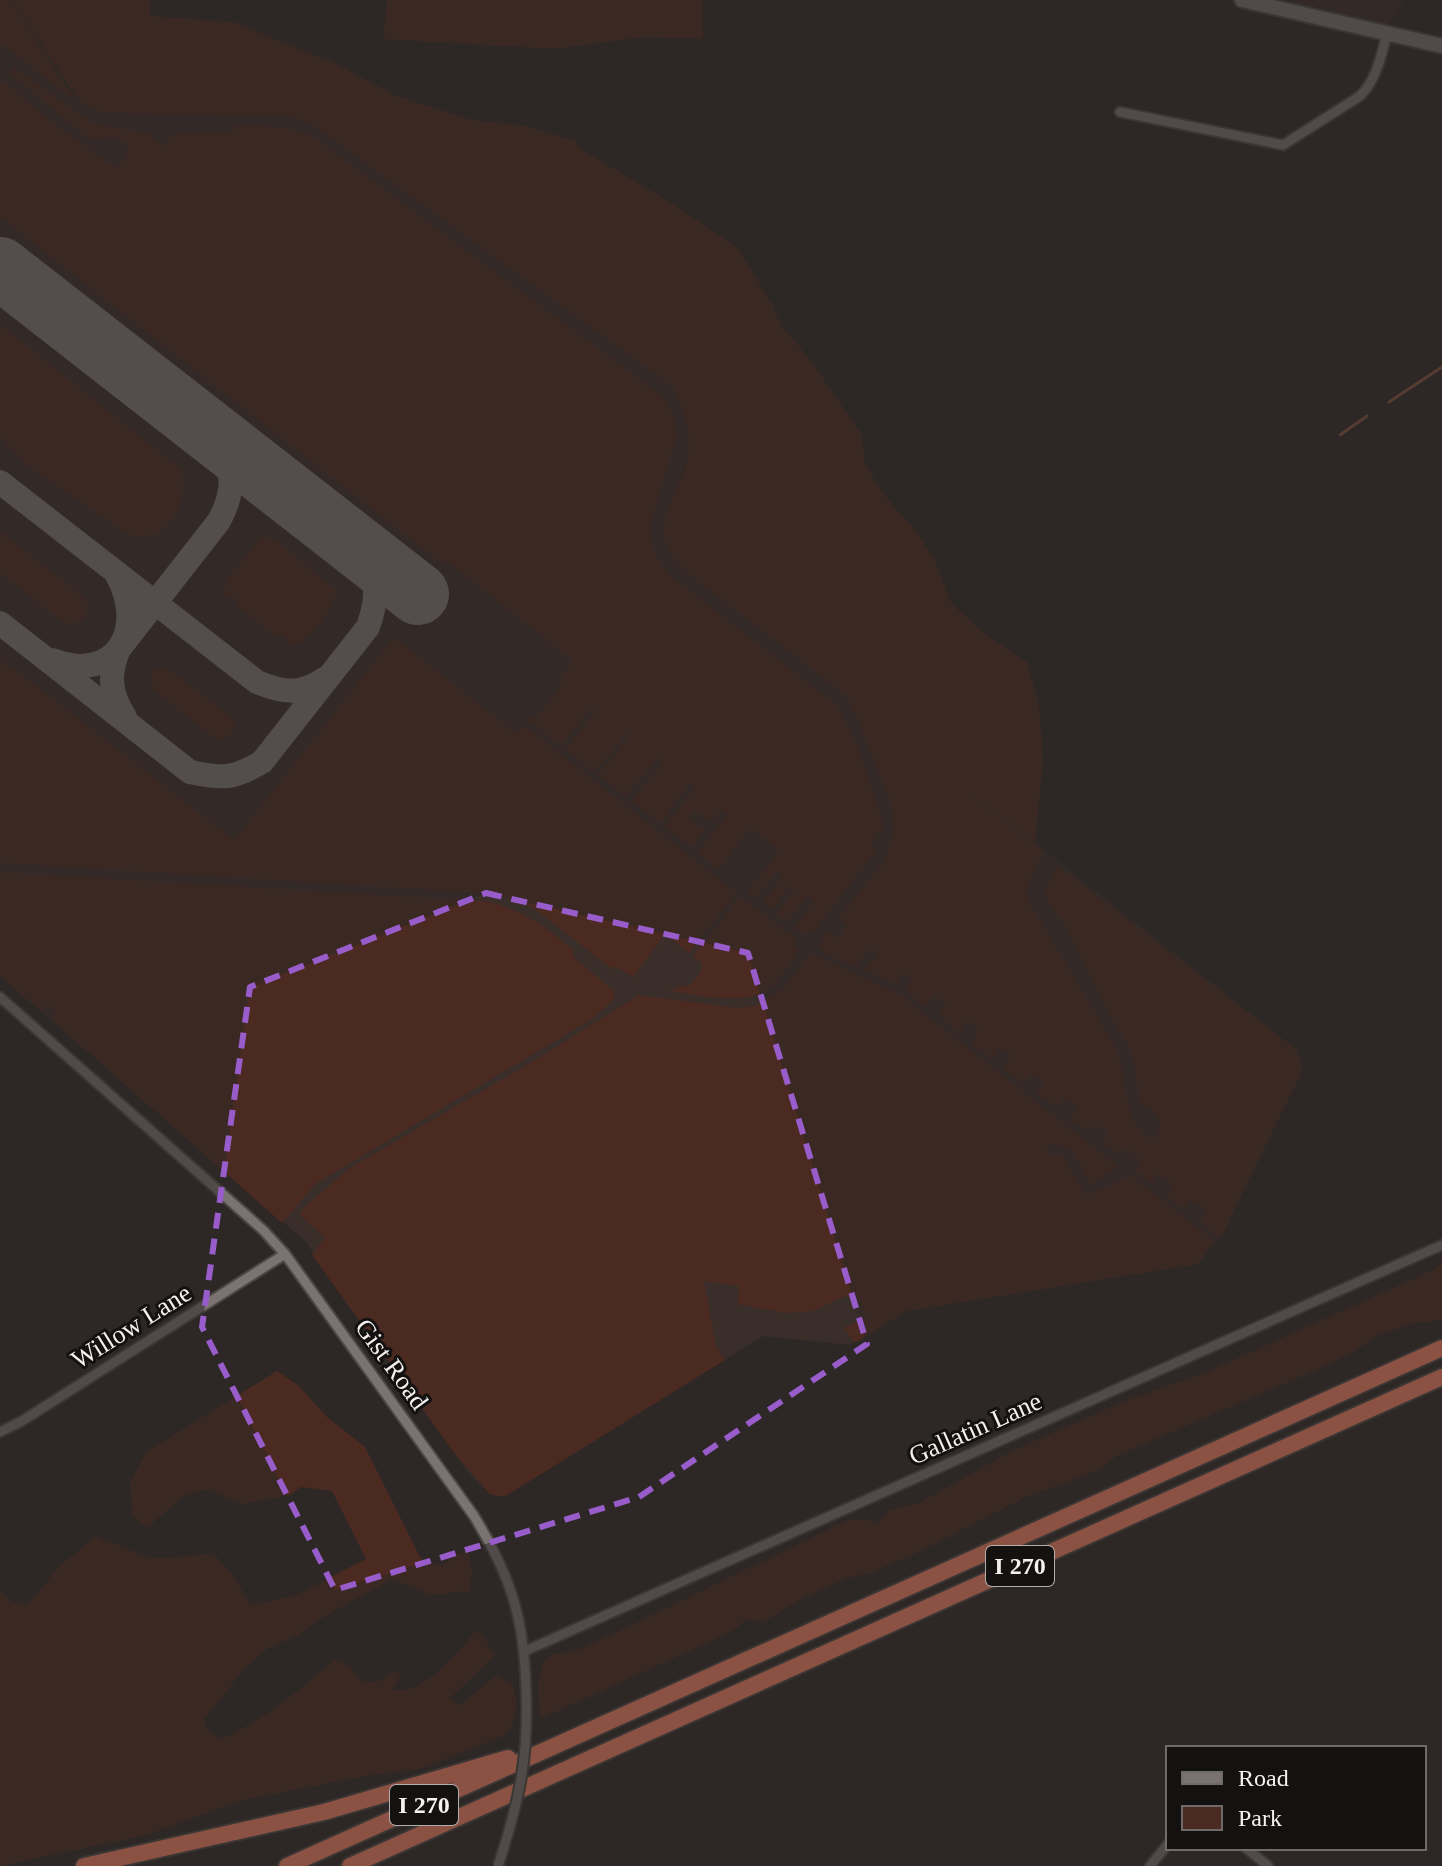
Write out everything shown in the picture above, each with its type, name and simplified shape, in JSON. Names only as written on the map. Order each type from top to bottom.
[{"type":"highway","name":"I 270","points":[[287,1866],[1442,1348]]},
{"type":"highway","name":"I 270","points":[[350,1866],[1442,1377]]},
{"type":"highway","points":[[84,1866],[165,1850],[356,1804],[561,1743]]},
{"type":"highway","points":[[123,1866],[165,1850]]},
{"type":"main road","points":[[1242,0],[1442,46]]},
{"type":"street","points":[[1120,112],[1283,145],[1368,88],[1380,62],[1387,34]]},
{"type":"street","name":"Gist Road","points":[[0,997],[263,1230],[285,1254],[474,1516],[499,1556],[511,1585],[525,1651],[528,1730],[515,1814],[498,1866]]},
{"type":"street","name":"Gallatin Lane","points":[[525,1651],[1442,1245]]},
{"type":"street","name":"Willow Lane","points":[[0,1432],[285,1254]]},
{"type":"street","points":[[1150,1866],[1166,1846]]},
{"type":"street","points":[[1248,1850],[1268,1866]]},
{"type":"highlighted area","points":[[486,893],[748,953],[867,1344],[639,1497],[335,1590],[202,1327],[250,987]]},
{"type":"shaded area","points":[[0,0],[11,0],[79,104],[101,113],[295,114],[317,123],[673,387],[689,417],[687,457],[665,521],[905,740],[1297,1050],[1302,1071],[1222,1236],[1198,1264],[907,1311],[850,1345],[763,1336],[504,1497],[490,1494],[466,1470],[305,1241],[0,976]]},
{"type":"shaded area","points":[[1286,0],[1404,0],[1388,26]]},
{"type":"green space","points":[[0,0],[10,0],[72,99],[0,43]]},
{"type":"green space","points":[[12,0],[151,0],[150,16],[234,22],[334,63],[397,96],[472,120],[520,125],[577,141],[579,148],[665,199],[738,248],[782,327],[809,358],[862,435],[865,463],[883,494],[913,527],[935,560],[951,603],[982,632],[1027,662],[1039,705],[1043,761],[1035,843],[965,790],[1043,851],[1026,891],[1029,901],[1118,1051],[1131,1116],[1144,1134],[1154,1140],[1159,1132],[1159,1120],[1148,1107],[1140,1105],[1133,1057],[1061,919],[1044,894],[1057,865],[1297,1050],[1302,1071],[1222,1235],[1218,1237],[1200,1222],[1207,1210],[1190,1201],[1185,1210],[1166,1197],[1173,1185],[1158,1174],[1151,1184],[1135,1170],[1141,1160],[1125,1148],[1120,1155],[1103,1143],[1109,1133],[1095,1124],[1089,1132],[1070,1119],[1077,1106],[1063,1098],[1056,1108],[1036,1093],[1044,1082],[1031,1074],[1023,1084],[1003,1068],[1011,1055],[1000,1048],[992,1059],[972,1044],[978,1029],[967,1022],[959,1033],[938,1015],[945,1004],[934,995],[926,1007],[905,991],[912,978],[903,973],[896,984],[864,970],[878,953],[871,948],[856,967],[829,956],[817,946],[829,930],[839,937],[846,926],[838,918],[884,861],[894,831],[890,802],[857,718],[847,702],[853,701],[690,575],[669,551],[664,539],[666,515],[685,466],[689,445],[685,419],[673,387],[310,123],[288,116],[101,113],[80,103]]},
{"type":"green space","points":[[387,0],[703,0],[703,39],[644,37],[555,49],[383,39]]},
{"type":"green space","points":[[14,67],[94,124],[149,133],[163,146],[174,134],[229,132],[233,131],[234,126],[284,128],[314,137],[661,395],[673,414],[677,436],[650,526],[653,546],[660,562],[673,577],[837,705],[859,749],[882,819],[882,832],[875,834],[872,844],[877,850],[813,933],[807,930],[804,936],[793,928],[814,902],[808,897],[786,923],[775,913],[795,890],[791,886],[771,911],[762,903],[783,876],[777,872],[755,899],[747,891],[779,851],[751,828],[718,870],[697,852],[727,815],[721,810],[711,823],[695,810],[689,818],[705,830],[691,848],[664,826],[695,788],[690,783],[660,824],[631,801],[662,763],[658,758],[625,797],[598,775],[629,736],[627,733],[594,773],[565,749],[596,711],[592,708],[561,746],[528,720],[532,715],[536,718],[562,685],[558,681],[573,661],[446,560],[442,564],[0,217],[0,86],[3,80],[52,122],[116,168],[128,153],[127,144],[117,137],[89,139],[10,74]]},
{"type":"green space","points":[[0,324],[182,470],[183,489],[179,506],[171,521],[157,535],[137,537],[127,534],[24,463],[0,437]]},
{"type":"green space","points":[[0,531],[84,597],[88,607],[84,620],[64,623],[0,573]]},
{"type":"green space","points":[[262,536],[276,540],[336,590],[322,622],[295,646],[284,643],[287,639],[282,634],[278,638],[236,605],[239,601],[231,596],[229,600],[224,595],[226,580]]},
{"type":"green space","points":[[394,637],[516,733],[524,725],[737,893],[689,953],[665,934],[633,977],[615,966],[612,969],[535,909],[496,894],[0,863],[0,660],[234,840]]},
{"type":"green space","points":[[160,667],[168,668],[230,716],[235,724],[234,732],[223,739],[215,739],[154,690],[150,677]]},
{"type":"green space","points":[[0,872],[486,901],[522,914],[555,935],[575,952],[572,954],[576,959],[615,992],[614,999],[592,1019],[315,1184],[282,1223],[52,1020],[56,1012],[46,1004],[42,1012],[0,976]]},
{"type":"green space","points":[[739,897],[799,941],[794,946],[800,951],[777,981],[757,994],[719,998],[669,991],[682,985],[688,987],[701,972],[702,963],[693,956]]},
{"type":"green space","points":[[810,953],[898,993],[1118,1166],[1090,1186],[1070,1151],[1057,1145],[1047,1145],[1049,1154],[1063,1154],[1086,1196],[1131,1175],[1214,1241],[1198,1264],[907,1311],[855,1343],[844,1328],[867,1316],[855,1292],[812,1311],[786,1313],[737,1304],[739,1286],[704,1281],[716,1346],[725,1360],[504,1497],[490,1494],[455,1454],[312,1255],[325,1238],[300,1215],[304,1207],[350,1168],[532,1062],[639,995],[736,1008],[755,1006],[783,988]]},
{"type":"green space","points":[[1442,1263],[1442,1320],[1415,1323],[1378,1335],[1353,1352],[1318,1369],[1116,1456],[1102,1469],[1026,1497],[914,1554],[805,1597],[763,1622],[746,1619],[733,1631],[540,1719],[538,1686],[544,1660],[553,1655],[577,1650],[611,1635],[848,1520],[867,1520],[877,1524],[889,1510],[921,1502],[1010,1452],[1125,1401],[1207,1372],[1433,1270]]},
{"type":"green space","points":[[277,1371],[299,1386],[327,1417],[365,1447],[421,1559],[442,1566],[468,1550],[472,1571],[470,1591],[431,1595],[392,1579],[320,1619],[298,1635],[268,1648],[243,1670],[204,1720],[207,1729],[221,1739],[236,1732],[280,1704],[334,1660],[351,1667],[361,1681],[377,1682],[395,1671],[401,1676],[392,1690],[418,1685],[440,1670],[478,1629],[495,1655],[449,1699],[460,1705],[496,1676],[512,1684],[516,1711],[509,1730],[505,1735],[420,1769],[365,1776],[242,1800],[146,1835],[0,1866],[0,1590],[12,1602],[28,1604],[59,1567],[96,1536],[151,1559],[208,1554],[218,1558],[251,1605],[294,1596],[366,1559],[332,1491],[301,1487],[290,1495],[243,1504],[206,1489],[182,1497],[147,1528],[133,1516],[130,1483],[146,1452]]},
{"type":"waterway","points":[[1389,402],[1442,367]]},
{"type":"waterway","points":[[1340,435],[1367,416]]},
{"type":"taxiway","points":[[125,717],[112,684],[119,649],[219,521],[229,495],[230,472],[221,451],[205,429]]},
{"type":"taxiway","points":[[0,482],[257,682],[291,691],[307,688],[324,679]]},
{"type":"taxiway","points":[[0,623],[190,772],[211,776],[235,774],[262,762],[368,627],[375,586],[359,549]]},
{"type":"taxiway","points":[[52,660],[93,665],[108,658],[119,647],[126,632],[128,615],[125,595],[117,575]]},
{"type":"runway","points":[[0,268],[418,594]]}]
